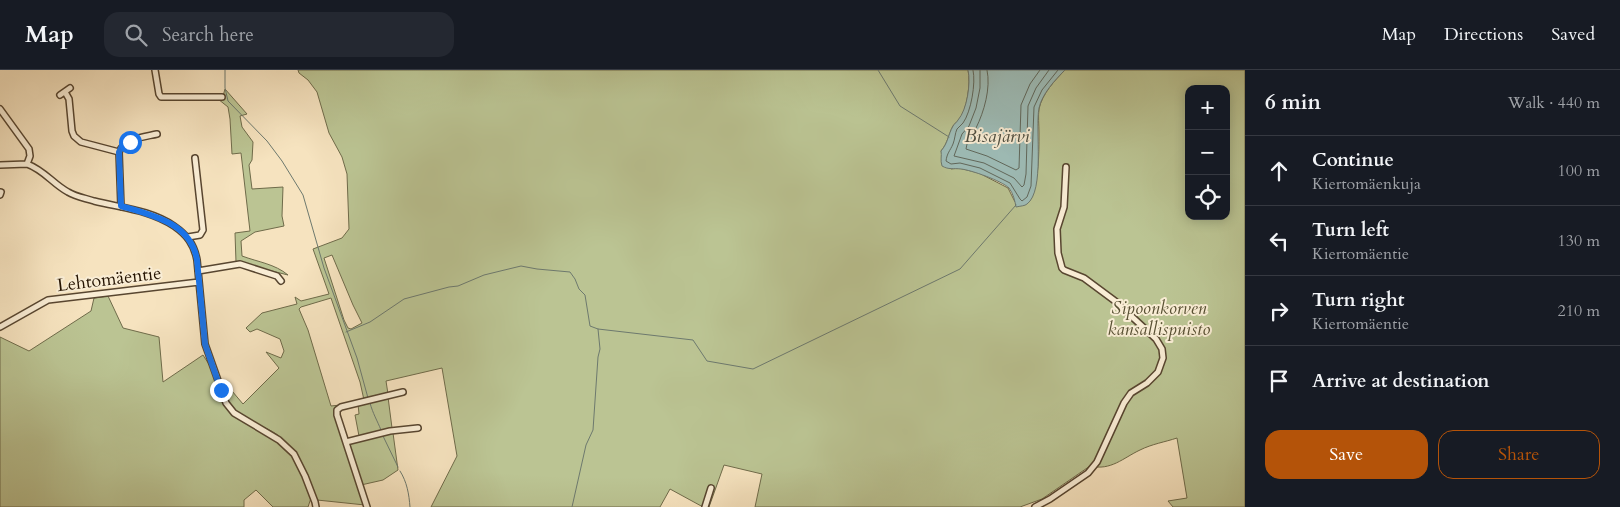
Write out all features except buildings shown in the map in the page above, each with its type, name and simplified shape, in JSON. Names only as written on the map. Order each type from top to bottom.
[{"type":"street","points":[[155,70],[161,98],[222,97]]},
{"type":"street","points":[[65,92],[70,99],[74,136],[81,142],[119,152]]},
{"type":"street","points":[[0,109],[28,149],[30,156],[28,164]]},
{"type":"street","points":[[121,206],[119,152],[122,146],[127,142],[157,134]]},
{"type":"street","points":[[188,237],[200,235],[203,230],[195,158]]},
{"type":"street","points":[[0,165],[28,164],[40,170],[68,192],[95,201],[159,217],[188,237],[196,252],[205,344],[226,403],[234,413],[279,440],[294,454],[316,502],[316,507]]},
{"type":"street","points":[[1035,507],[1050,500],[1088,473],[1097,462],[1124,403],[1132,393],[1147,383],[1158,372],[1163,358],[1162,349],[1156,339],[1115,302],[1084,278],[1062,268],[1058,253],[1057,229],[1064,207],[1066,167]]},
{"type":"street","points":[[198,271],[240,264],[278,276],[281,281]]},
{"type":"street","name":"Lehtomäentie","points":[[0,327],[48,300],[199,282]]},
{"type":"street","points":[[367,507],[337,410],[341,407],[403,392]]},
{"type":"street","points":[[346,442],[390,431],[418,428]]},
{"type":"street","points":[[705,507],[711,488]]},
{"type":"green space","name":"Sipoonkorven kansallispuisto","points":[[298,70],[968,70],[969,89],[962,116],[953,126],[941,151],[951,169],[959,168],[979,173],[1008,188],[1015,202],[1031,199],[1036,183],[1038,166],[1039,109],[1046,93],[1065,70],[1245,70],[1245,507],[1173,507],[1168,501],[1187,498],[1177,438],[1145,448],[1111,465],[1104,467],[1090,466],[1042,499],[1020,507],[755,507],[762,474],[724,465],[709,507],[703,507],[670,489],[660,507],[431,507],[457,456],[442,368],[386,381],[388,394],[364,400],[360,382],[331,298],[299,309],[308,330],[331,406],[340,405],[335,409],[365,505],[317,500],[302,466],[286,442],[279,436],[239,414],[233,409],[225,395],[232,391],[243,404],[279,368],[266,352],[281,358],[284,351],[280,339],[257,329],[250,332],[246,328],[262,313],[297,304],[295,297],[301,301],[329,294],[313,249],[342,238],[349,229],[347,174],[342,157],[329,133],[317,92]],"holes":[[[332,255],[362,323],[351,329],[348,328],[344,320],[324,258]]]},
{"type":"green space","points":[[225,89],[247,114],[240,116],[242,127],[253,142],[252,160],[249,165],[252,189],[283,187],[282,216],[284,226],[255,232],[241,241],[242,256],[272,266],[288,275],[236,262],[235,233],[250,231],[241,153],[232,154],[228,107],[218,99],[223,96]]},
{"type":"green space","points":[[108,296],[123,328],[159,337],[163,382],[203,355],[210,366],[224,404],[229,412],[277,442],[294,459],[311,498],[308,507],[273,507],[256,490],[244,500],[244,507],[0,507],[0,337],[29,351],[91,311],[94,298]]},
{"type":"green space","points":[[388,397],[392,428],[359,436],[355,415],[359,414],[358,404]]},
{"type":"green space","points":[[393,433],[398,470],[383,480],[361,485],[348,443]]},
{"type":"water","name":"Bisajärvi","points":[[968,70],[1065,70],[1046,92],[1039,108],[1038,173],[1033,197],[1025,205],[1016,207],[1014,197],[1009,188],[1000,182],[972,171],[942,166],[941,151],[953,126],[964,110],[968,96]]},
{"type":"waterway","points":[[225,70],[225,88],[228,101],[267,141],[303,195],[324,268],[357,358],[368,398]]},
{"type":"waterway","points":[[878,70],[900,106],[949,137]]},
{"type":"waterway","points":[[346,332],[370,322],[404,299],[458,286],[484,275],[521,266],[570,272],[579,289],[585,295],[590,326],[598,329],[693,340],[707,361],[753,369],[960,269],[1016,205]]},
{"type":"waterway","points":[[572,507],[586,445],[593,430],[600,349],[598,329]]},
{"type":"waterway","points":[[370,403],[381,430]]},
{"type":"waterway","points":[[383,436],[398,467]]},
{"type":"waterway","points":[[400,471],[407,488],[410,507]]},
{"type":"route","points":[[130,142],[124,144],[119,152],[121,206],[159,217],[188,237],[194,248],[197,260],[202,330],[221,390]]}]
